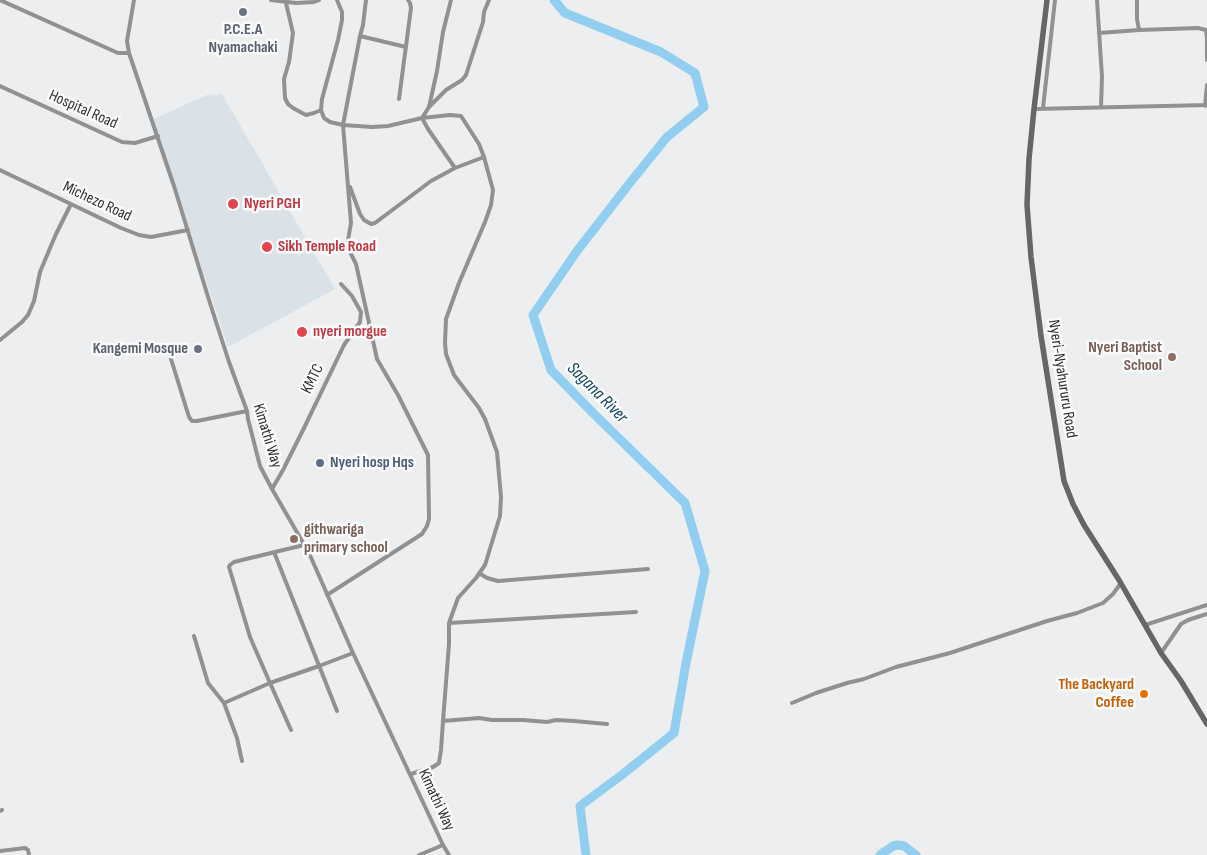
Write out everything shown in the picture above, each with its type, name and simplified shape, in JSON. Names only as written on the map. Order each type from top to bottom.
[{"type":"main road","name":"Nyeri-Nyahururu Road","points":[[1047,0],[1034,109],[1028,189],[1028,223],[1041,336],[1064,481],[1073,504],[1093,540],[1207,724]]},
{"type":"street","points":[[0,0],[118,53],[129,53]]},
{"type":"street","name":"Kimathi Way","points":[[134,0],[127,41],[129,53],[158,136],[223,345],[247,411],[260,466],[309,553],[353,653],[449,855]]},
{"type":"street","points":[[271,0],[286,3],[304,3],[319,0]]},
{"type":"street","points":[[337,0],[342,12],[342,29],[322,98],[321,110],[324,118],[330,122],[343,125],[372,127],[388,126],[422,118],[450,115],[461,116],[479,144],[493,190],[491,205],[485,222],[446,319],[445,344],[446,354],[454,375],[482,414],[497,452],[501,497],[500,516],[485,565],[458,598],[449,623],[444,721],[439,763],[434,767],[411,774]]},
{"type":"street","points":[[327,595],[422,534],[426,530],[429,519],[428,455],[398,395],[377,359],[356,264],[347,246],[351,223],[343,125],[363,25],[366,0]]},
{"type":"street","points":[[399,99],[411,8],[408,0]]},
{"type":"street","points":[[429,107],[451,0]]},
{"type":"street","points":[[422,118],[429,107],[446,90],[462,80],[466,75],[489,0]]},
{"type":"street","points":[[1044,108],[1055,0]]},
{"type":"street","points":[[1097,0],[1102,77],[1100,108]]},
{"type":"street","points":[[1137,0],[1139,30]]},
{"type":"street","points":[[286,3],[293,34],[284,79],[285,98],[293,108],[306,115],[314,114],[321,110]]},
{"type":"street","points":[[1099,32],[1206,29],[1207,60]]},
{"type":"street","points":[[360,36],[406,47]]},
{"type":"street","points":[[1034,109],[1206,105],[1207,85]]},
{"type":"street","name":"Hospital Road","points":[[0,86],[122,142],[135,143],[158,136]]},
{"type":"street","points":[[422,118],[455,168]]},
{"type":"street","points":[[348,182],[360,214],[364,220],[371,224],[375,223],[431,181],[455,168],[484,157]]},
{"type":"street","name":"Michezo Road","points":[[0,170],[121,228],[145,236],[151,237],[188,230]]},
{"type":"street","points":[[0,340],[28,315],[34,302],[40,272],[71,204]]},
{"type":"street","name":"KMTC","points":[[272,488],[283,470],[344,345],[360,322],[361,312],[352,296],[341,284]]},
{"type":"street","points":[[170,359],[192,421],[247,411]]},
{"type":"street","points":[[291,730],[250,637],[230,565],[234,562],[304,545]]},
{"type":"street","points":[[274,552],[337,711]]},
{"type":"street","points":[[479,573],[487,578],[498,581],[648,569]]},
{"type":"street","points":[[792,703],[816,693],[864,679],[896,667],[950,653],[1077,613],[1103,603],[1121,583]]},
{"type":"street","points":[[1145,624],[1207,604]]},
{"type":"street","points":[[449,623],[636,612]]},
{"type":"street","points":[[1162,653],[1181,624],[1207,614]]},
{"type":"street","points":[[194,636],[208,683],[224,703],[237,738],[242,761]]},
{"type":"street","points":[[224,703],[270,683],[353,653]]},
{"type":"street","points":[[444,721],[479,718],[547,722],[556,720],[607,724]]},
{"type":"street","points":[[419,855],[443,845]]},
{"type":"street","points":[[0,851],[25,848],[28,850],[29,855]]},
{"type":"shaded area","name":"Nyeri PGH","points":[[222,94],[335,289],[228,347],[153,119],[207,95]]},
{"type":"waterway","name":"Sagana River","points":[[554,0],[565,13],[661,52],[695,73],[704,107],[667,137],[577,251],[533,315],[551,370],[685,503],[705,571],[674,733],[580,806],[586,855]]},
{"type":"waterway","name":"Sagana River","points":[[880,855],[893,846],[898,845],[904,846],[916,855]]},
{"type":"place","name":"P.C.E.A Nyamachaki","points":[[243,12]]},
{"type":"place","name":"Nyeri PGH","points":[[233,204]]},
{"type":"place","name":"Sikh Temple Road","points":[[267,247]]},
{"type":"place","name":"nyeri morgue","points":[[302,332]]},
{"type":"place","name":"Kangemi Mosque","points":[[198,349]]},
{"type":"place","name":"Nyeri Baptist School","points":[[1172,357]]},
{"type":"place","name":"Nyeri hosp Hqs","points":[[320,463]]},
{"type":"place","name":"githwariga primary school","points":[[294,539]]},
{"type":"place","name":"The Backyard Coffee","points":[[1144,694]]}]
